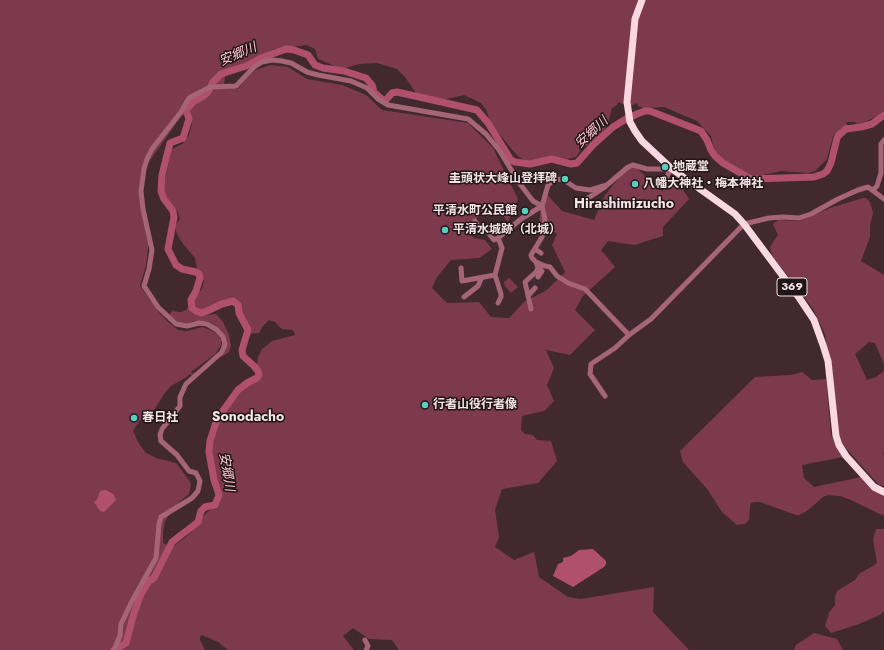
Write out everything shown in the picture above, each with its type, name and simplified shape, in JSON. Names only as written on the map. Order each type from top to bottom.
[{"type":"highway","name":"369","points":[[642,0],[635,19],[627,103],[630,122],[642,141],[672,169],[735,214],[800,299],[814,320],[828,361],[836,436],[840,446],[846,456],[874,487],[884,492]]},
{"type":"street","points":[[115,648],[120,636],[121,624],[156,558],[161,517],[192,498],[198,491],[200,481],[196,473],[189,471],[177,455],[161,441],[160,435],[162,429],[180,406],[180,397],[186,384],[222,352],[225,344],[224,337],[217,330],[207,324],[199,323],[187,326],[176,324],[158,307],[144,286],[152,250],[143,209],[141,191],[144,169],[147,159],[155,144],[181,112],[189,98],[212,86],[236,86],[254,67],[262,62],[272,60],[291,63],[306,72],[351,81],[367,88],[378,99],[388,105],[468,119],[486,134],[499,150],[520,184],[533,201],[542,206]]},
{"type":"street","points":[[873,190],[877,186],[881,173],[881,144],[884,140]]},
{"type":"street","points":[[577,207],[633,164],[646,169],[672,169]]},
{"type":"street","points":[[665,183],[668,174],[672,169]]},
{"type":"street","points":[[538,278],[542,271],[531,255],[544,231],[545,219],[542,206],[548,185],[554,180],[562,179],[576,188],[590,190],[607,185]]},
{"type":"street","points":[[605,396],[590,374],[592,364],[615,348],[629,335],[651,319],[744,224],[783,216],[799,218],[811,214],[858,190],[868,187],[884,199]]},
{"type":"street","points":[[475,221],[478,226],[487,231],[494,240],[521,219],[542,206]]},
{"type":"street","points":[[498,238],[502,248],[495,275],[501,294],[498,303]]},
{"type":"street","points":[[535,249],[541,253]]},
{"type":"street","points":[[537,264],[550,267],[557,276],[568,283],[585,289],[629,335]]},
{"type":"street","points":[[531,309],[525,282],[536,272],[537,264]]},
{"type":"street","points":[[461,268],[462,281],[495,275]]},
{"type":"street","points":[[464,297],[478,286],[482,277]]},
{"type":"street","points":[[528,296],[535,288]]},
{"type":"street","points":[[365,640],[368,646],[366,650]]},
{"type":"shaded area","points":[[0,0],[884,0],[884,110],[878,116],[862,123],[857,124],[855,122],[846,122],[848,127],[833,136],[827,159],[815,171],[808,173],[781,171],[754,177],[751,176],[725,161],[717,153],[711,136],[697,121],[664,107],[644,108],[638,106],[637,103],[629,107],[618,102],[617,105],[612,108],[608,123],[601,136],[581,149],[576,157],[567,159],[547,157],[529,162],[519,157],[496,130],[489,120],[487,111],[481,103],[464,95],[442,100],[418,96],[405,77],[397,69],[377,63],[359,64],[346,68],[337,67],[318,59],[315,49],[307,45],[274,49],[255,59],[226,70],[224,84],[237,89],[255,70],[271,65],[288,67],[307,79],[342,85],[366,95],[382,110],[468,123],[493,148],[518,199],[508,222],[493,203],[465,229],[474,238],[485,240],[492,249],[479,258],[451,260],[437,277],[432,288],[447,303],[479,302],[491,317],[509,318],[524,302],[547,290],[565,272],[552,245],[557,234],[539,222],[544,191],[562,211],[594,220],[605,195],[628,167],[633,165],[662,191],[676,179],[689,199],[663,227],[663,236],[634,245],[608,241],[601,250],[615,267],[583,296],[575,310],[595,330],[570,355],[546,350],[554,368],[547,385],[554,401],[544,411],[522,416],[521,430],[525,434],[533,435],[537,440],[551,441],[557,461],[538,483],[502,489],[495,510],[499,537],[495,547],[514,560],[534,552],[539,577],[568,597],[581,599],[654,587],[653,612],[689,650],[399,650],[392,640],[369,639],[353,628],[343,636],[354,650],[228,650],[218,642],[202,635],[200,640],[205,650],[0,650]],"holes":[[[182,115],[189,115],[192,124],[189,135],[182,144],[172,149],[163,188],[168,199],[178,212],[180,219],[175,226],[177,234],[195,258],[197,268],[204,281],[202,289],[186,310],[181,312],[172,311],[169,315],[180,324],[194,321],[208,321],[220,329],[226,338],[227,344],[225,352],[220,358],[229,352],[231,346],[229,335],[223,322],[217,315],[207,315],[204,311],[227,302],[230,302],[244,316],[249,334],[259,333],[269,320],[275,322],[282,329],[293,330],[295,335],[272,341],[262,349],[258,357],[257,377],[238,393],[219,418],[214,433],[212,450],[213,468],[221,496],[220,502],[216,507],[207,512],[186,537],[172,547],[163,543],[165,521],[177,504],[189,494],[191,485],[176,463],[156,458],[145,452],[133,431],[139,421],[146,418],[153,412],[164,394],[171,386],[190,374],[192,376],[195,373],[194,372],[192,374],[191,372],[215,354],[221,345],[221,340],[216,333],[203,327],[186,331],[178,330],[157,310],[140,286],[146,265],[149,240],[141,197],[144,169]]]},
{"type":"shaded area","points":[[866,198],[870,202],[873,213],[870,225],[870,237],[861,261],[884,275],[884,364],[875,343],[869,342],[855,354],[867,380],[876,377],[884,371],[884,486],[879,485],[843,445],[839,437],[825,334],[813,309],[772,255],[770,247],[778,235],[773,224],[778,220],[799,221],[833,207]]},
{"type":"shaded area","points":[[509,278],[518,287],[511,293],[505,286],[504,282]]},
{"type":"shaded area","points":[[802,372],[812,380],[826,379],[831,435],[843,457],[802,465],[804,478],[814,487],[861,477],[884,493],[884,516],[851,500],[840,496],[828,495],[823,497],[807,511],[799,515],[760,502],[754,502],[751,503],[750,506],[749,520],[745,524],[737,525],[722,512],[708,490],[683,462],[680,451],[755,377],[791,375]]},
{"type":"shaded area","points":[[106,490],[113,494],[116,500],[104,512],[100,511],[94,502],[97,500],[100,491]]},
{"type":"shaded area","points":[[876,529],[884,529],[884,611],[880,615],[859,624],[831,633],[825,626],[829,613],[835,605],[837,591],[855,580],[860,573],[877,563],[873,539]]},
{"type":"shaded area","points":[[593,549],[606,561],[604,567],[573,587],[553,576],[558,564],[563,562],[563,558],[571,556],[579,550]]},
{"type":"shaded area","points":[[814,633],[837,639],[843,650],[794,650],[796,645]]},
{"type":"waterway","name":"安郷川","points":[[114,650],[126,643],[141,594],[149,581],[154,578],[172,542],[198,522],[201,511],[205,507],[215,505],[219,495],[214,480],[209,452],[210,441],[217,419],[238,390],[257,378],[259,375],[254,366],[243,356],[242,350],[248,330],[239,313],[238,305],[233,301],[201,313],[192,308],[191,300],[196,291],[200,278],[199,274],[182,269],[176,265],[168,249],[174,217],[173,211],[164,199],[161,191],[162,175],[170,143],[183,138],[189,119],[186,110],[193,102],[208,92],[213,82],[221,74],[246,66],[261,58],[286,49],[294,50],[308,55],[315,65],[323,68],[344,71],[366,78],[372,85],[374,92],[385,101],[392,93],[397,92],[477,110],[488,123],[511,160],[530,164],[552,159],[571,164],[577,163],[593,145],[613,127],[637,114],[650,111],[701,131],[715,156],[723,163],[751,179],[814,177],[823,174],[827,171],[831,163],[839,135],[846,129],[872,124],[884,115]]},
{"type":"place","name":"地蔵堂","points":[[665,167]]},
{"type":"place","name":"圭頭状大峰山登拝碑","points":[[565,179]]},
{"type":"place","name":"八幡大神社・梅本神社","points":[[635,184]]},
{"type":"place","name":"平清水町公民館","points":[[525,211]]},
{"type":"place","name":"平清水城跡（北城）","points":[[445,230]]},
{"type":"place","name":"行者山役行者像","points":[[425,405]]},
{"type":"place","name":"春日社","points":[[134,418]]},
{"type":"district","name":"Hirashimizucho","points":[[624,205]]},
{"type":"district","name":"Sonodacho","points":[[248,418]]}]
